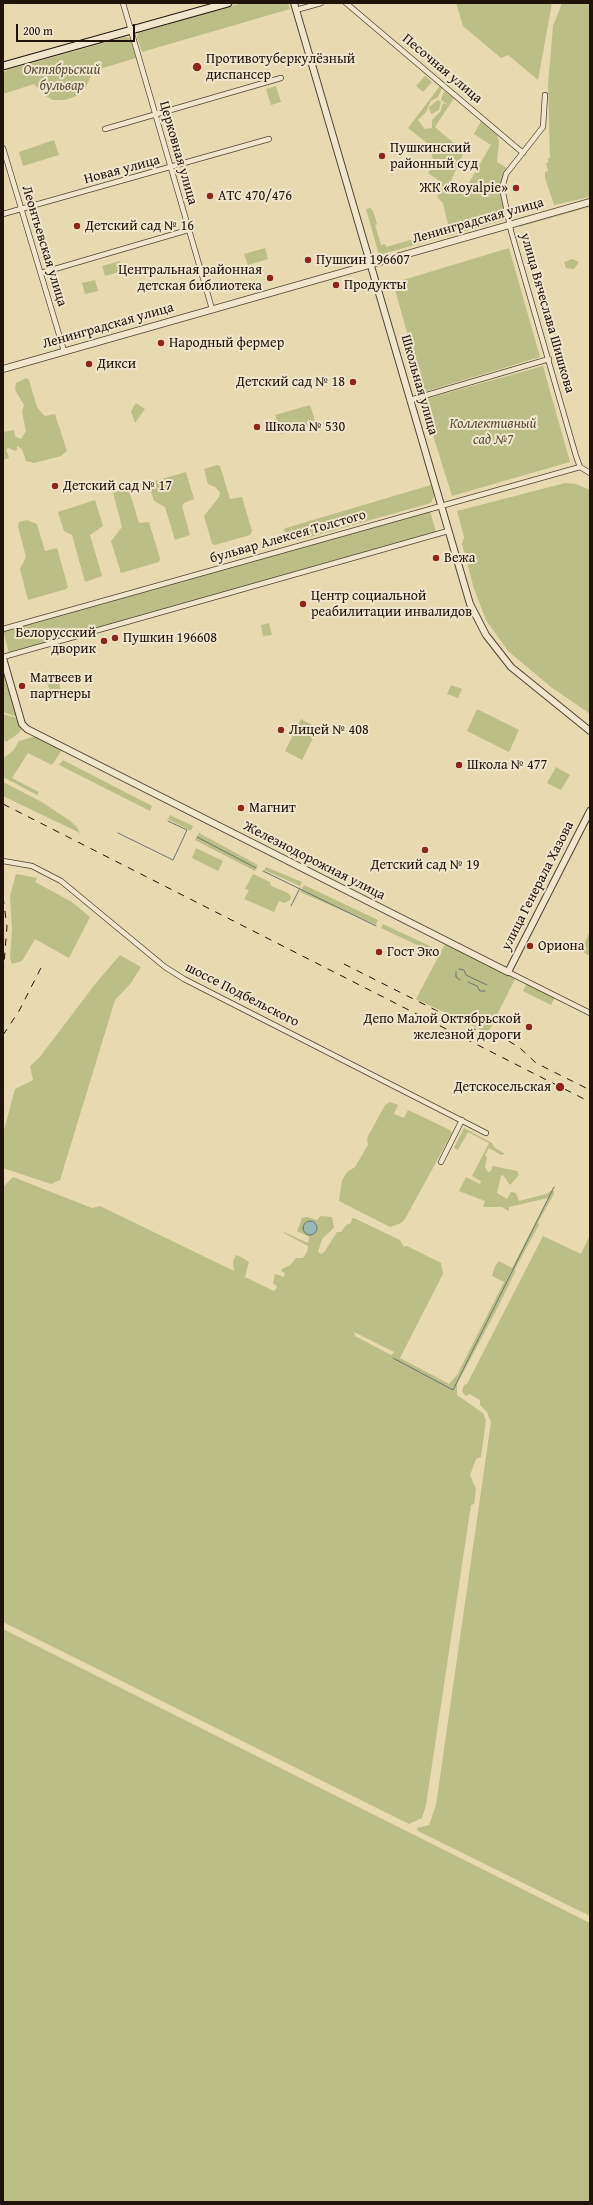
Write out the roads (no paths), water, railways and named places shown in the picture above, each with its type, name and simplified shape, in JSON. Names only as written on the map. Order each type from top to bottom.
[{"type":"main road","points":[[3,66],[228,3]]},
{"type":"street","name":"Церковная улица","points":[[123,3],[212,309]]},
{"type":"street","name":"Школьная улица","points":[[294,3],[470,604],[480,626],[495,649],[524,678],[590,731]]},
{"type":"street","points":[[296,10],[320,3]]},
{"type":"street","name":"Песочная улица","points":[[346,3],[523,153]]},
{"type":"street","points":[[104,129],[281,78]]},
{"type":"street","name":"улица Вячеслава Шишкова","points":[[545,94],[543,127],[506,174],[503,181],[503,195],[580,467]]},
{"type":"street","name":"Новая улица","points":[[3,214],[269,139]]},
{"type":"street","name":"Леонтьевская улица","points":[[3,148],[64,351]]},
{"type":"street","name":"Ленинградская улица","points":[[3,369],[590,202]]},
{"type":"street","points":[[41,273],[188,230]]},
{"type":"street","points":[[410,400],[549,359]]},
{"type":"street","points":[[580,467],[590,473]]},
{"type":"street","name":"бульвар Алексея Толстого","points":[[3,629],[580,467]]},
{"type":"street","points":[[3,657],[448,531]]},
{"type":"street","name":"Железнодорожная улица","points":[[3,657],[22,724],[27,729],[590,1013]]},
{"type":"street","name":"улица Генерала Хазова","points":[[508,972],[590,811]]},
{"type":"street","name":"шоссе Подбельского","points":[[3,861],[32,866],[61,881],[165,967],[184,979],[486,1133]]},
{"type":"street","points":[[442,1162],[462,1120]]},
{"type":"water","points":[[310,1221],[315,1223],[317,1228],[315,1233],[310,1235],[305,1233],[303,1228],[305,1223]]},
{"type":"waterway","points":[[118,833],[173,860],[187,830],[168,821]]},
{"type":"waterway","points":[[197,837],[256,868]]},
{"type":"waterway","points":[[263,871],[376,926]]},
{"type":"waterway","points":[[291,906],[300,888]]},
{"type":"waterway","points":[[459,969],[464,970],[466,975],[487,985]]},
{"type":"waterway","points":[[456,972],[456,977],[460,980]]},
{"type":"waterway","points":[[468,982],[477,986],[480,991],[485,991]]},
{"type":"waterway","points":[[393,1358],[453,1390],[554,1187]]},
{"type":"railway","points":[[3,804],[590,1102]]},
{"type":"railway","points":[[3,897],[7,927],[3,975]]},
{"type":"railway","points":[[3,1035],[19,1011],[44,962]]},
{"type":"railway","points":[[344,964],[471,1028],[507,1040],[520,1048],[536,1063],[590,1090]]},
{"type":"place","name":"Противотуберкулёзный диспансер","points":[[197,67]]},
{"type":"place","name":"Пушкинский районный суд","points":[[382,156]]},
{"type":"place","name":"ЖК «Royalpie»","points":[[516,188]]},
{"type":"place","name":"АТС 470/476","points":[[210,196]]},
{"type":"place","name":"Детский сад № 16","points":[[77,226]]},
{"type":"place","name":"Пушкин 196607","points":[[308,260]]},
{"type":"place","name":"Центральная районная детская библиотека","points":[[270,278]]},
{"type":"place","name":"Продукты","points":[[336,285]]},
{"type":"place","name":"Народный фермер","points":[[161,343]]},
{"type":"place","name":"Дикси","points":[[89,364]]},
{"type":"place","name":"Детский сад № 18","points":[[353,382]]},
{"type":"place","name":"Школа № 530","points":[[257,427]]},
{"type":"place","name":"Детский сад № 17","points":[[55,486]]},
{"type":"place","name":"Вежа","points":[[436,558]]},
{"type":"place","name":"Центр социальной реабилитации инвалидов","points":[[303,604]]},
{"type":"place","name":"Пушкин 196608","points":[[115,638]]},
{"type":"place","name":"Белорусский дворик","points":[[104,641]]},
{"type":"place","name":"Матвеев и партнеры","points":[[22,686]]},
{"type":"place","name":"Лицей № 408","points":[[281,730]]},
{"type":"place","name":"Школа № 477","points":[[459,765]]},
{"type":"place","name":"Магнит","points":[[241,808]]},
{"type":"place","name":"Детский сад № 19","points":[[425,850]]},
{"type":"place","name":"Ориона","points":[[530,946]]},
{"type":"place","name":"Гост Эко","points":[[379,952]]},
{"type":"place","name":"Депо Малой Октябрьской железной дороги","points":[[529,1027]]},
{"type":"place","name":"Детскосельская","points":[[560,1087]]},
{"type":"park label","name":"Октябрьский бульвар","points":[[62,78]]},
{"type":"park label","name":"Коллективный сад №7","points":[[493,432]]}]
